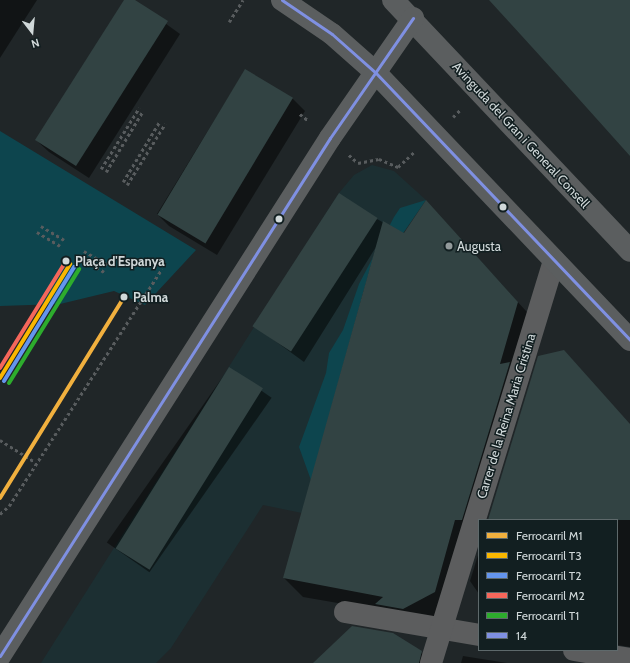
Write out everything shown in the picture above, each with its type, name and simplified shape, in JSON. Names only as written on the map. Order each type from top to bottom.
[{"type":"main road","points":[[282,0],[332,34],[375,72],[630,340]]},
{"type":"main road","points":[[0,656],[330,138],[413,18],[393,0]]},
{"type":"main road","name":"Avinguda del Gran i General Consell","points":[[413,18],[630,252]]},
{"type":"street","name":"Carrer de la Reina Maria Cristina","points":[[431,663],[554,260]]},
{"type":"street","points":[[345,612],[478,635]]},
{"type":"street","points":[[580,651],[630,659]]},
{"type":"path","points":[[229,22],[243,0]]},
{"type":"path","points":[[300,114],[358,163],[378,159],[398,167],[481,92]]},
{"type":"path","points":[[101,169],[139,108]]},
{"type":"path","points":[[106,172],[143,111]]},
{"type":"path","points":[[123,182],[160,121]]},
{"type":"path","points":[[127,185],[164,124]]},
{"type":"path","points":[[41,226],[64,240]]},
{"type":"path","points":[[37,232],[60,246]]},
{"type":"path","points":[[84,251],[108,265]]},
{"type":"path","points":[[81,258],[104,272]]},
{"type":"path","points":[[0,514],[9,506],[35,462],[162,269]]},
{"type":"path","points":[[0,440],[35,462]]},
{"type":"shaded area","points":[[0,131],[196,250],[145,305],[114,291],[60,304],[0,306]]},
{"type":"shaded area","points":[[372,165],[394,171],[426,200],[364,290],[302,513],[263,505],[171,648],[156,663],[41,663],[339,193],[354,175]]},
{"type":"shaded area","points":[[426,200],[364,290],[312,483],[299,447],[326,373],[329,353],[343,330],[359,284],[394,217],[400,208]]},
{"type":"building","points":[[124,0],[135,0],[168,21],[76,166],[35,140]]},
{"type":"building","points":[[489,0],[630,0],[630,156],[561,79]]},
{"type":"building","points":[[245,69],[293,98],[205,244],[157,215]]},
{"type":"building","points":[[339,193],[378,218],[291,351],[252,326]]},
{"type":"building","points":[[426,200],[518,302],[500,364],[510,362],[462,520],[455,520],[435,592],[403,609],[375,604],[383,597],[283,578],[383,221],[404,233]]},
{"type":"building","points":[[564,350],[630,424],[630,520],[488,519],[538,356]]},
{"type":"building","points":[[229,367],[263,388],[150,570],[116,548]]},
{"type":"building","points":[[352,626],[393,633],[422,651],[419,663],[313,663]]},
{"type":"rail line","name":"M2","points":[[0,368],[66,261]]},
{"type":"rail line","name":"T3","points":[[0,378],[70,264]]},
{"type":"rail line","name":"T2","points":[[4,381],[74,267]]},
{"type":"rail line","name":"T1","points":[[9,383],[79,269]]},
{"type":"rail line","name":"M1","points":[[0,498],[124,297]]},
{"type":"transit line","name":"14","points":[[282,0],[332,34],[375,72],[630,340]]},
{"type":"transit line","name":"14","points":[[0,656],[330,138],[413,18]]},
{"type":"place","name":"Augusta","points":[[449,246]]},
{"type":"place","name":"Plaça d'Espanya","points":[[66,261]]},
{"type":"place","name":"Palma","points":[[124,297]]}]
